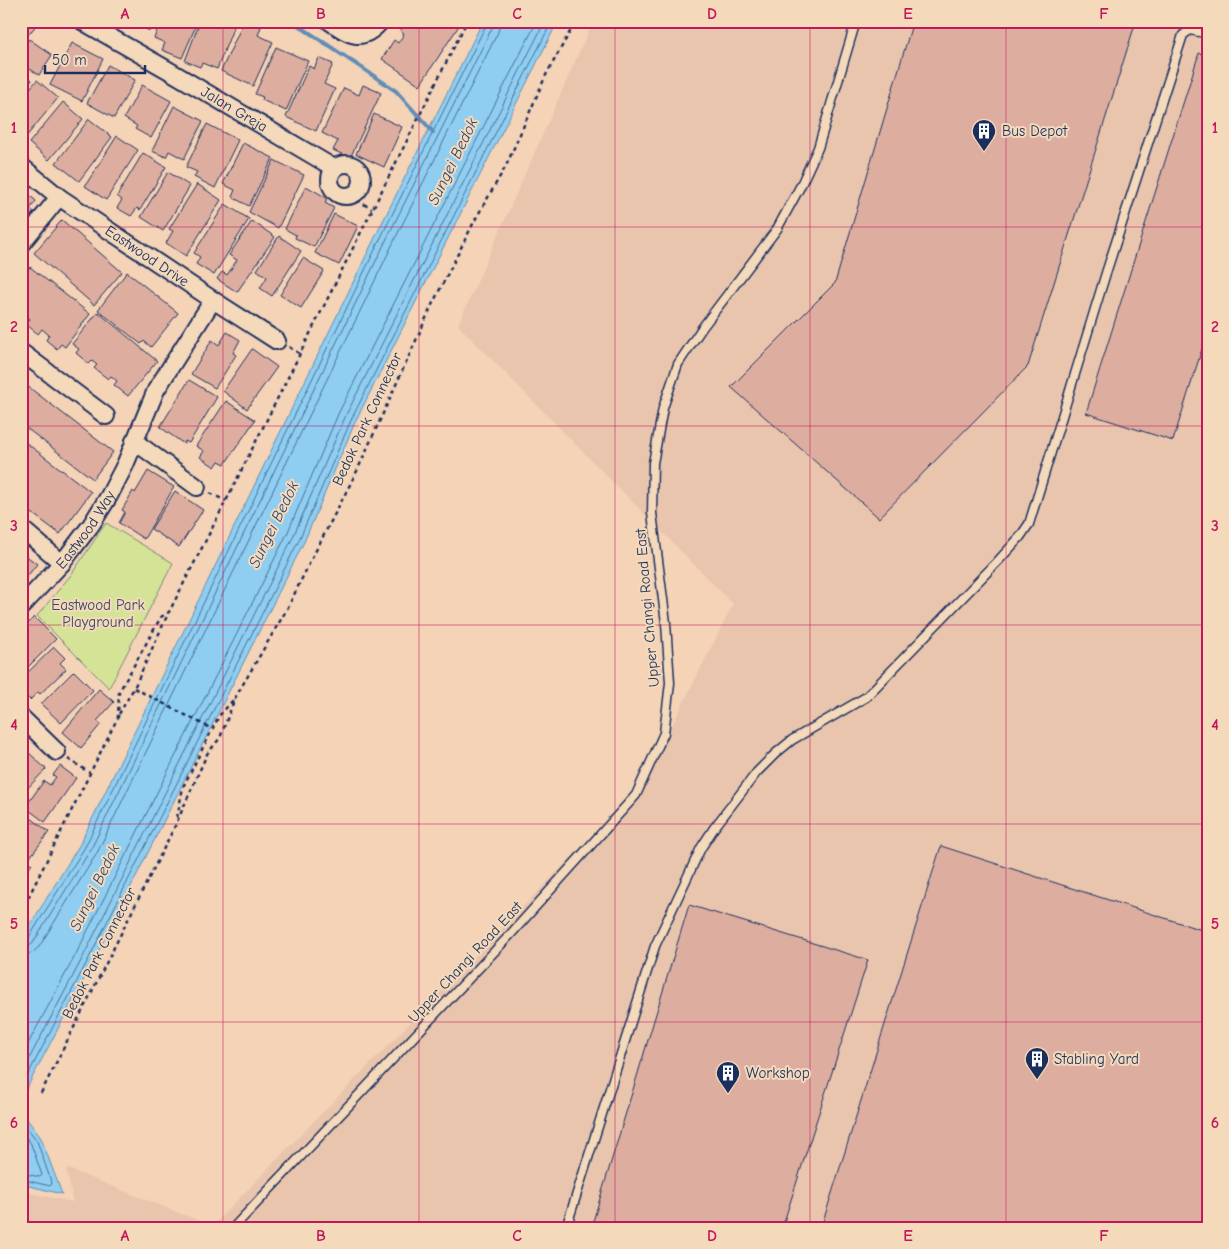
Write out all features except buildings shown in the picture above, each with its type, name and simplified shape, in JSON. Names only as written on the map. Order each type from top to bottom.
[{"type":"street","name":"Jalan Greja","points":[[82,21],[334,168],[350,164],[359,170],[362,175],[361,186],[355,194],[350,196]]},
{"type":"street","points":[[329,21],[348,34],[358,36],[370,31],[381,21]]},
{"type":"street","name":"Eastwood Drive","points":[[21,166],[59,197],[277,341]]},
{"type":"street","points":[[334,168],[330,178],[332,188],[340,195],[350,196]]},
{"type":"street","points":[[21,244],[59,197]]},
{"type":"street","name":"Eastwood Way","points":[[21,607],[81,540],[110,496],[156,390],[213,300]]},
{"type":"street","points":[[21,352],[106,416]]},
{"type":"street","points":[[134,441],[197,487]]},
{"type":"street","points":[[21,528],[62,563]]},
{"type":"street","points":[[21,717],[56,752]]},
{"type":"lane","name":"Upper Changi Road East","points":[[233,1228],[509,936],[636,795],[664,733],[670,683],[666,623],[652,513],[653,463],[663,408],[678,364],[702,328],[777,229],[800,187],[818,148],[856,21]]},
{"type":"lane","points":[[566,1228],[655,946],[701,848],[714,828],[752,778],[775,754],[799,736],[866,697],[998,561],[1029,524],[1106,273],[1183,35],[1190,30],[1208,34]]},
{"type":"path","points":[[21,912],[134,688],[169,612],[467,21]]},
{"type":"path","name":"Bedok Park Connector","points":[[41,1093],[176,824],[207,754],[220,738],[235,698],[287,609],[357,471],[432,305],[475,220],[506,166],[546,75],[576,21]]},
{"type":"path","points":[[350,196],[372,209]]},
{"type":"path","points":[[197,487],[226,501]]},
{"type":"path","points":[[118,717],[120,692],[161,617],[169,612]]},
{"type":"path","points":[[134,688],[212,729]]},
{"type":"path","name":"Bedok Park Connector","points":[[176,824],[183,787],[219,716],[235,698]]},
{"type":"path","points":[[56,752],[90,773]]},
{"type":"path","points":[[21,900],[26,902]]},
{"type":"shaded area","points":[[593,21],[1208,21],[1208,1228],[21,1228],[21,1191],[73,1202],[66,1168],[212,1226],[642,785],[733,604],[458,325]]},
{"type":"green space","name":"Eastwood Park Playground","points":[[106,523],[173,563],[109,688],[37,616],[71,575]]},
{"type":"water","name":"Sungei Bedok","points":[[483,21],[558,21],[356,420],[304,542],[93,962],[21,1099],[21,940],[80,844],[381,225]]},
{"type":"water","points":[[21,1111],[41,1138],[62,1194],[21,1184]]},
{"type":"waterway","points":[[292,21],[396,91],[433,132]]},
{"type":"place","name":"Bus Depot","points":[[984,152]]},
{"type":"place","name":"Stabling Yard","points":[[1037,1080]]},
{"type":"place","name":"Workshop","points":[[728,1094]]}]
